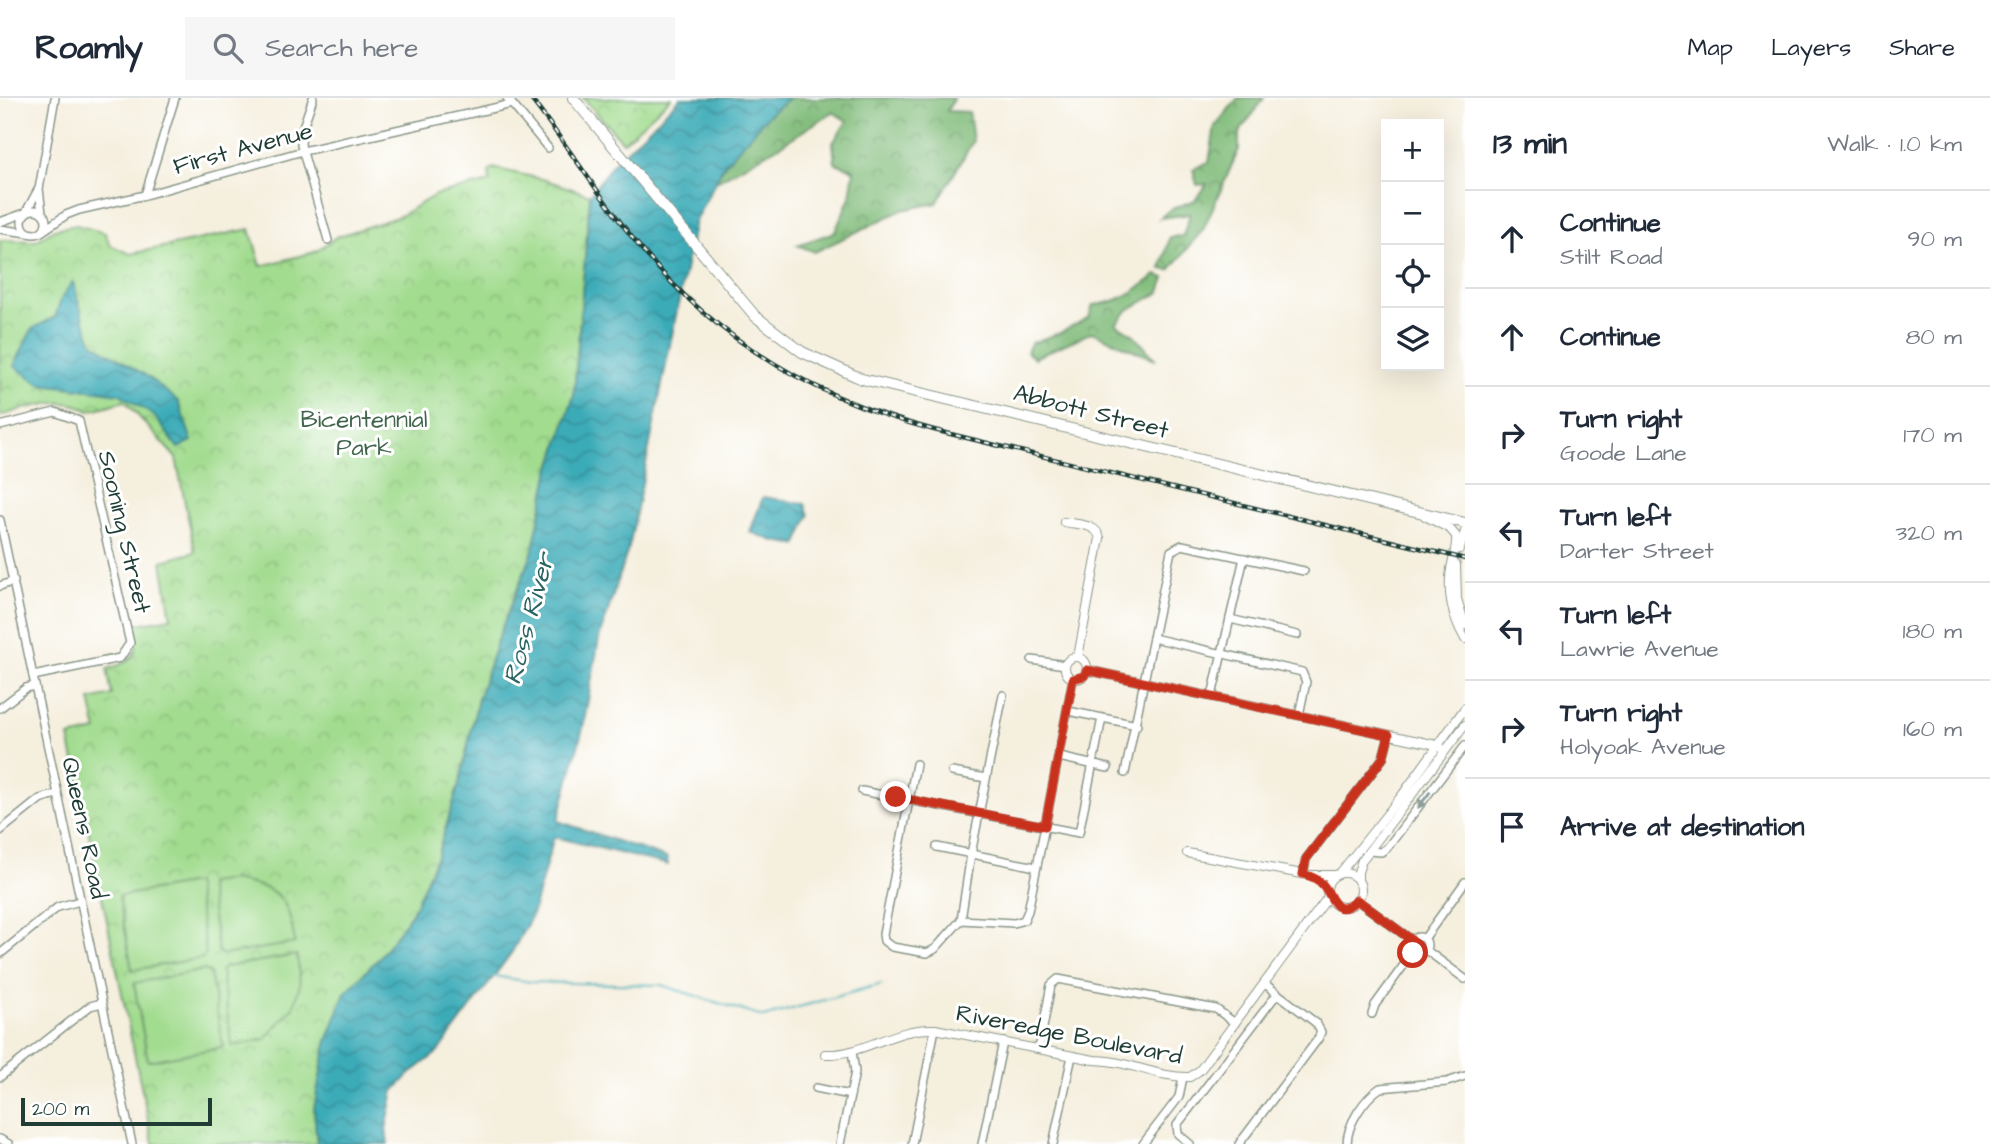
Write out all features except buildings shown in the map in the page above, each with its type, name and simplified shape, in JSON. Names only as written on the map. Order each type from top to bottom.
[{"type":"main road","name":"Abbott Street","points":[[573,98],[755,316],[802,352],[862,379],[1465,523]]},
{"type":"street","points":[[0,229],[41,232],[46,223],[39,189],[55,98]]},
{"type":"street","points":[[145,195],[176,98]]},
{"type":"street","points":[[313,98],[301,137],[328,240]]},
{"type":"street","points":[[510,101],[548,148]]},
{"type":"street","name":"First Avenue","points":[[43,213],[66,215],[303,151],[510,101]]},
{"type":"street","points":[[29,233],[22,224],[25,213],[39,189]]},
{"type":"street","points":[[0,222],[32,209],[43,213]]},
{"type":"street","name":"First Avenue","points":[[41,232],[66,215]]},
{"type":"street","name":"Sooning Street","points":[[0,426],[55,412],[79,421],[130,643],[120,658],[33,676]]},
{"type":"street","points":[[1422,514],[1450,529],[1456,536],[1450,572],[1451,595],[1456,621],[1465,639]]},
{"type":"street","name":"Queens Road","points":[[0,520],[15,581],[34,686],[131,1144]]},
{"type":"street","points":[[1063,522],[1093,528],[1098,531],[1100,538],[1078,657]]},
{"type":"street","points":[[1465,531],[1457,557],[1455,586],[1465,625]]},
{"type":"street","points":[[1125,773],[1137,725],[1169,555],[1174,547],[1182,545],[1304,571]]},
{"type":"street","points":[[1212,696],[1244,558]]},
{"type":"street","points":[[0,586],[15,581]]},
{"type":"street","points":[[1230,619],[1297,635]]},
{"type":"street","points":[[1153,638],[1302,673],[1306,682],[1299,715]]},
{"type":"street","points":[[1078,657],[1086,662],[1087,670],[1084,676],[1073,679],[1067,676],[1065,665],[1069,659],[1078,657]]},
{"type":"street","points":[[1032,660],[1065,665]]},
{"type":"street","points":[[1087,670],[1437,745],[1445,751]]},
{"type":"street","points":[[961,920],[1014,923],[1024,920],[1037,867],[1073,679]]},
{"type":"street","points":[[0,708],[26,688],[34,686]]},
{"type":"street","points":[[916,764],[883,934],[884,942],[892,947],[927,953],[961,920],[971,854],[1003,695]]},
{"type":"street","points":[[1328,893],[1331,878],[1338,874],[1403,794],[1465,708]]},
{"type":"street","points":[[1068,711],[1137,725]]},
{"type":"street","points":[[862,790],[1079,833],[1102,718]]},
{"type":"street","points":[[1306,874],[1319,881],[1337,905],[1346,907],[1357,900],[1361,891],[1358,881],[1359,866],[1465,725]]},
{"type":"street","points":[[1306,874],[1306,859],[1383,758],[1389,735]]},
{"type":"street","points":[[1369,851],[1381,852],[1387,848],[1465,746]]},
{"type":"street","points":[[1059,757],[1108,768]]},
{"type":"street","points":[[951,772],[986,778]]},
{"type":"street","points":[[0,831],[40,799],[57,794]]},
{"type":"street","points":[[937,848],[1037,867]]},
{"type":"street","points":[[1187,853],[1306,874],[1350,874],[1358,881]]},
{"type":"street","points":[[1424,939],[1465,882]]},
{"type":"street","name":"Riveredge Boulevard","points":[[825,1054],[852,1051],[918,1028],[935,1029],[1190,1077],[1200,1070],[1265,985],[1316,916],[1328,893]]},
{"type":"street","points":[[1357,900],[1413,941],[1414,951],[1375,1005],[1372,1014]]},
{"type":"street","points":[[0,954],[58,907],[80,901]]},
{"type":"street","name":"Riveredge Boulevard","points":[[1316,916],[1337,905]]},
{"type":"street","points":[[1413,941],[1417,938],[1424,939]]},
{"type":"street","points":[[1424,939],[1427,943],[1426,950]]},
{"type":"street","points":[[1414,951],[1420,953],[1426,950]]},
{"type":"street","points":[[1426,950],[1465,979]]},
{"type":"street","points":[[1040,1049],[1051,985],[1058,979],[1216,1009],[1235,1023]]},
{"type":"street","points":[[1238,1144],[1320,1035],[1321,1029],[1316,1023],[1265,985]]},
{"type":"street","points":[[1190,1144],[1176,1130],[1178,1123],[1277,994]]},
{"type":"street","points":[[0,1077],[90,1006],[102,1003]]},
{"type":"street","points":[[912,1144],[935,1029]]},
{"type":"street","points":[[982,1144],[1003,1042]]},
{"type":"street","points":[[840,1144],[855,1072],[852,1051]]},
{"type":"street","points":[[1053,1144],[1072,1056]]},
{"type":"street","points":[[1347,1144],[1349,1127],[1380,1088],[1447,1082],[1465,1076]]},
{"type":"street","points":[[1143,1144],[1179,1097],[1183,1077]]},
{"type":"street","points":[[816,1088],[850,1095]]},
{"type":"street","points":[[0,1139],[9,1144]]},
{"type":"green space","points":[[583,98],[671,98],[623,142]]},
{"type":"green space","points":[[789,98],[954,98],[947,111],[969,112],[973,141],[937,203],[902,210],[815,252],[797,245],[835,232],[850,197],[854,170],[835,163],[833,143],[847,121],[833,112],[715,182],[748,136]]},
{"type":"green space","points":[[1238,98],[1264,98],[1239,133],[1239,149],[1203,230],[1170,270],[1161,269],[1170,237],[1183,236],[1190,214],[1160,218],[1169,210],[1195,200],[1207,184],[1197,185],[1193,169],[1209,162],[1215,126]]},
{"type":"green space","name":"Bicentennial Park","points":[[493,168],[546,180],[590,195],[574,395],[549,474],[532,553],[501,630],[478,699],[460,781],[437,856],[412,913],[379,958],[345,993],[326,1044],[314,1109],[317,1144],[153,1144],[69,737],[97,731],[90,700],[112,695],[107,669],[124,663],[133,655],[136,643],[132,625],[171,618],[162,561],[195,552],[176,458],[125,401],[89,411],[69,403],[45,404],[0,416],[0,240],[36,241],[54,229],[77,225],[105,233],[110,245],[130,254],[250,229],[261,266],[315,252],[336,237],[400,216],[435,195],[490,182],[489,172]]},
{"type":"green space","points":[[1156,275],[1165,278],[1160,292],[1128,310],[1116,324],[1134,335],[1156,360],[1092,332],[1034,358],[1027,352],[1031,343],[1062,332],[1089,317],[1093,305],[1119,299]]},
{"type":"green space","points":[[232,880],[261,887],[279,896],[289,914],[295,943],[223,955],[218,951],[208,883]]},
{"type":"green space","points":[[195,883],[206,953],[203,958],[132,970],[119,896]]},
{"type":"green space","points":[[297,955],[300,984],[294,1006],[265,1039],[232,1046],[221,971],[225,967]]},
{"type":"green space","points":[[204,970],[210,973],[223,1047],[148,1061],[134,983]]},
{"type":"water","name":"Ross River","points":[[680,98],[789,98],[769,114],[724,165],[695,221],[630,543],[599,639],[583,728],[558,821],[667,858],[668,865],[554,837],[532,915],[512,952],[438,1052],[412,1072],[394,1091],[386,1129],[388,1144],[317,1144],[314,1109],[326,1044],[345,993],[379,958],[412,913],[437,856],[460,781],[478,699],[501,630],[532,553],[549,474],[574,395],[590,195],[611,166]]},
{"type":"water","points":[[73,281],[93,343],[147,376],[178,401],[192,441],[178,448],[154,416],[120,394],[40,384],[14,366],[32,329],[55,317],[62,297]]},
{"type":"water","points":[[763,497],[805,504],[809,515],[797,545],[774,541],[750,532]]},
{"type":"waterway","points":[[494,976],[531,982],[661,985],[763,1017],[882,984]]},
{"type":"railway","points":[[530,98],[629,233],[674,285],[705,314],[739,340],[812,384],[851,402],[934,430],[1465,559]]},
{"type":"route","points":[[896,797],[1045,826],[1073,679],[1084,676],[1087,670],[1389,735],[1383,758],[1306,859],[1303,874],[1319,881],[1327,889],[1331,901],[1341,907],[1357,900],[1413,941],[1413,953]]}]
